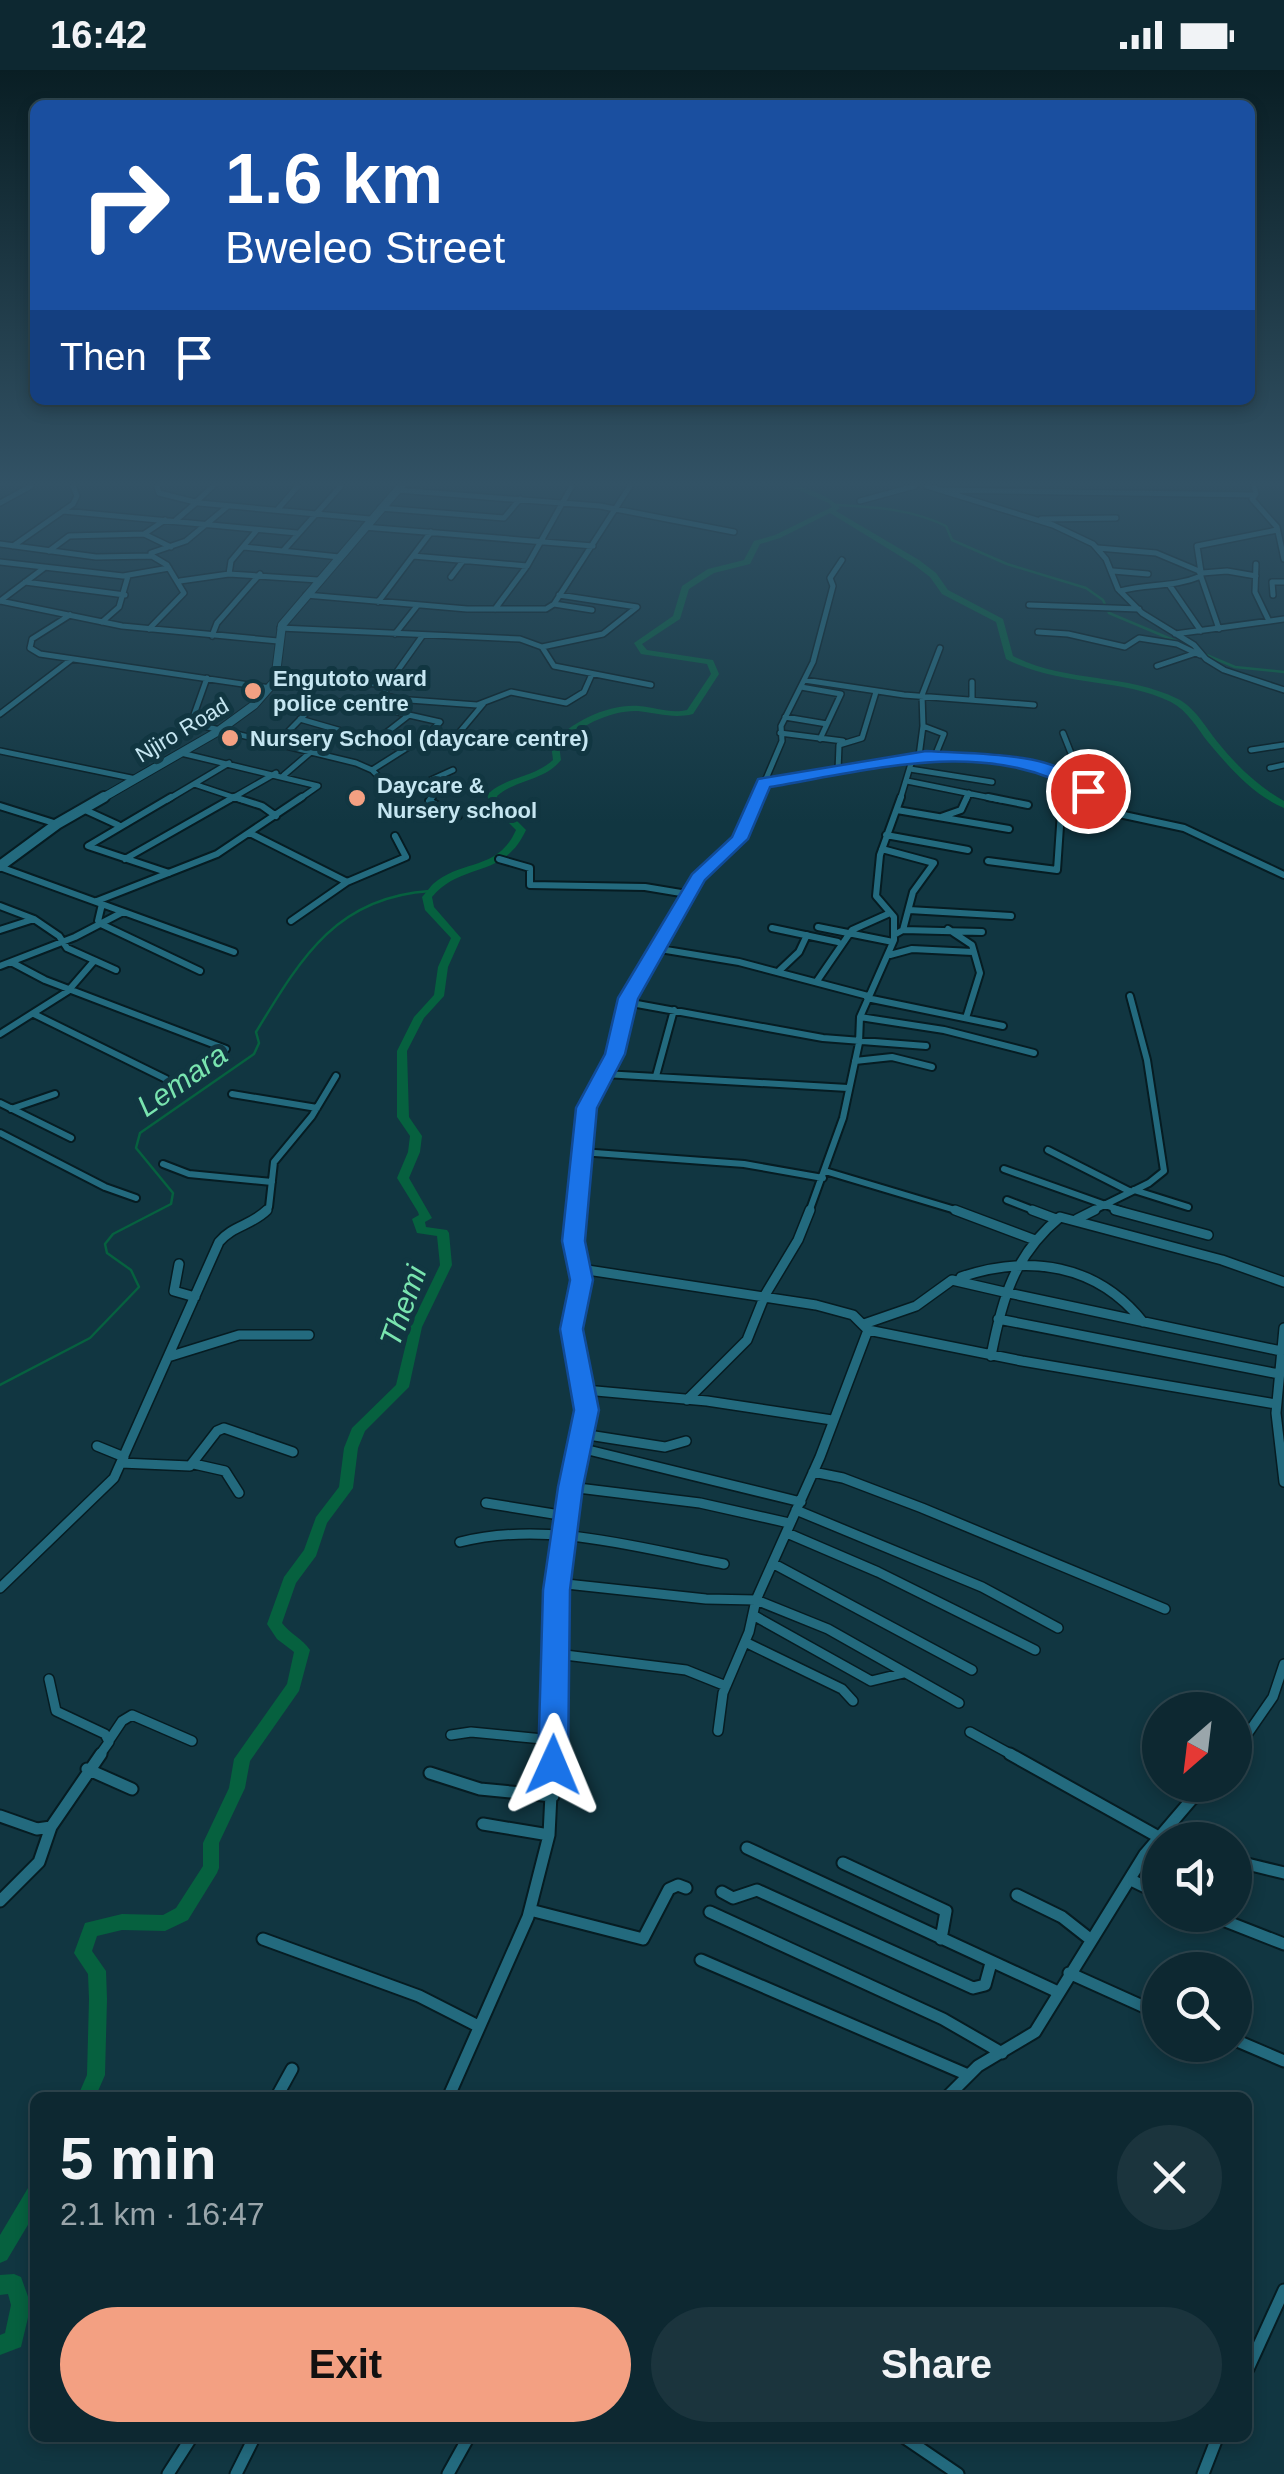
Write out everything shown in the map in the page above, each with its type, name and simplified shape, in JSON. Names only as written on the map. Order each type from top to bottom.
[{"type":"street","points":[[102,622],[123,598]]},
{"type":"street","points":[[149,628],[180,598]]},
{"type":"street","points":[[212,636],[217,623],[239,598]]},
{"type":"street","name":"Njiro Road","points":[[0,866],[57,824],[219,730],[270,688],[277,673],[280,628],[303,598]]},
{"type":"street","points":[[338,598],[488,610],[534,611],[554,604],[592,610]]},
{"type":"street","points":[[378,602],[381,598]]},
{"type":"street","points":[[488,610],[505,598]]},
{"type":"street","points":[[554,604],[558,598]]},
{"type":"street","points":[[280,628],[488,636],[520,640],[542,648],[603,634],[637,607],[580,598]]},
{"type":"street","points":[[450,2092],[530,1910],[550,1835],[557,1583],[570,1487],[580,1448],[585,1390],[572,1329],[582,1269],[574,1241],[586,1108],[615,1054],[626,1002],[660,949],[687,894],[698,878],[740,839],[782,742],[780,733],[785,717],[817,647],[830,598]]},
{"type":"street","points":[[1128,598],[1196,646],[1198,655]]},
{"type":"street","points":[[1178,598],[1201,631]]},
{"type":"street","points":[[1209,598],[1219,629]]},
{"type":"street","points":[[1258,598],[1268,621]]},
{"type":"street","points":[[0,601],[102,622],[278,640]]},
{"type":"street","points":[[395,634],[418,606]]},
{"type":"street","points":[[1028,606],[1139,609]]},
{"type":"street","points":[[70,615],[32,639],[30,648],[72,659],[270,688]]},
{"type":"street","points":[[1174,634],[1284,620]]},
{"type":"street","points":[[1038,632],[1068,634],[1125,647],[1138,638],[1177,644],[1224,670],[1284,690]]},
{"type":"street","points":[[370,705],[386,691],[422,636]]},
{"type":"street","points":[[542,648],[552,665],[651,684]]},
{"type":"street","points":[[897,936],[890,912],[876,894],[882,849],[916,756],[924,726],[922,695],[940,648]]},
{"type":"street","points":[[1156,666],[1198,655]]},
{"type":"street","points":[[0,714],[72,659]]},
{"type":"street","points":[[277,673],[386,691],[432,704],[484,702],[511,692],[568,702],[584,692],[592,674]]},
{"type":"street","points":[[207,678],[197,711],[188,721],[372,770],[392,791],[420,785],[453,770]]},
{"type":"street","points":[[972,682],[972,700]]},
{"type":"street","points":[[802,683],[1034,705]]},
{"type":"street","points":[[802,683],[841,694],[820,739]]},
{"type":"street","points":[[780,733],[843,742],[862,738],[876,692]]},
{"type":"street","points":[[277,743],[324,699],[439,720],[429,734],[372,770]]},
{"type":"street","points":[[429,734],[453,740],[484,702]]},
{"type":"street","points":[[377,740],[409,715]]},
{"type":"street","points":[[785,717],[827,724]]},
{"type":"street","points":[[300,720],[404,749]]},
{"type":"street","points":[[924,726],[944,734],[935,756]]},
{"type":"street","points":[[1063,733],[1084,786]]},
{"type":"street","points":[[838,771],[838,748],[843,742]]},
{"type":"street","points":[[1251,750],[1284,746]]},
{"type":"street","points":[[0,751],[136,779]]},
{"type":"street","points":[[124,859],[280,774],[312,751]]},
{"type":"street","points":[[100,903],[217,854],[318,786],[182,752]]},
{"type":"street","points":[[764,783],[916,756],[1025,762],[1065,775],[1084,786],[1110,812],[1184,828],[1284,875]]},
{"type":"street","points":[[171,874],[88,846],[229,763]]},
{"type":"street","points":[[1270,768],[1284,765]]},
{"type":"street","points":[[910,769],[992,782]]},
{"type":"street","points":[[988,860],[1057,870],[1063,801],[1059,781],[1065,775]]},
{"type":"street","points":[[908,781],[1028,805]]},
{"type":"street","points":[[194,784],[272,810],[276,816]]},
{"type":"street","points":[[420,785],[436,792],[429,801],[458,816]]},
{"type":"street","points":[[938,818],[962,810],[969,793]]},
{"type":"street","points":[[0,806],[57,824]]},
{"type":"street","points":[[83,809],[118,825]]},
{"type":"street","points":[[897,810],[1009,829]]},
{"type":"street","points":[[250,833],[347,882]]},
{"type":"street","points":[[886,835],[968,850]]},
{"type":"street","points":[[291,921],[347,882],[406,857],[395,836]]},
{"type":"street","points":[[688,1400],[740,1352],[765,1295],[798,1240],[844,1118],[859,1043],[860,1016],[890,956],[913,892],[934,862],[882,849]]},
{"type":"street","points":[[499,859],[530,868],[532,876],[527,882],[532,885],[645,887],[687,894]]},
{"type":"street","points":[[0,866],[51,879],[100,903],[234,952]]},
{"type":"street","points":[[100,903],[101,924],[200,971]]},
{"type":"street","points":[[0,906],[34,918],[61,942],[116,970]]},
{"type":"street","points":[[909,910],[1011,916]]},
{"type":"street","points":[[0,966],[123,912]]},
{"type":"street","points":[[817,981],[847,931],[868,918],[890,912]]},
{"type":"street","points":[[0,930],[34,918]]},
{"type":"street","points":[[818,926],[897,936],[948,929],[982,932]]},
{"type":"street","points":[[772,928],[838,942]]},
{"type":"street","points":[[948,929],[972,945],[980,973],[966,1018]]},
{"type":"street","points":[[780,970],[799,952],[807,936]]},
{"type":"street","points":[[660,949],[702,951],[868,997],[1003,1026]]},
{"type":"street","points":[[890,956],[912,949],[973,952]]},
{"type":"street","points":[[0,1034],[71,988],[94,961]]},
{"type":"street","points":[[11,962],[226,1048]]},
{"type":"street","points":[[1077,1219],[1161,1176],[1165,1162],[1147,1060],[1130,996]]},
{"type":"street","points":[[626,1002],[859,1043],[926,1046]]},
{"type":"street","points":[[656,1076],[674,1010]]},
{"type":"street","points":[[34,1014],[166,1079]]},
{"type":"street","points":[[860,1016],[944,1030],[1034,1054]]},
{"type":"street","points":[[855,1061],[892,1057],[932,1066]]},
{"type":"street","points":[[604,1074],[848,1088]]},
{"type":"street","points":[[0,1588],[100,1492],[123,1460],[219,1242],[234,1227],[262,1216],[271,1204],[272,1170],[277,1156],[317,1108],[336,1076]]},
{"type":"street","points":[[11,1108],[56,1094]]},
{"type":"street","points":[[232,1094],[317,1108]]},
{"type":"street","points":[[0,1103],[71,1138]]},
{"type":"street","points":[[0,1132],[105,1187],[136,1198]]},
{"type":"street","points":[[1048,1150],[1131,1190],[1188,1206]]},
{"type":"street","points":[[581,1152],[824,1174],[925,1198],[1035,1240]]},
{"type":"street","points":[[163,1164],[190,1174],[272,1182]]},
{"type":"street","points":[[1004,1169],[1099,1205],[1208,1235]]},
{"type":"street","points":[[1007,1200],[1056,1219],[1077,1219],[1284,1282]]},
{"type":"street","points":[[991,1356],[1004,1292],[1016,1262],[1056,1219]]},
{"type":"street","points":[[718,1731],[726,1686],[745,1642],[756,1600],[813,1472],[866,1327],[903,1313],[956,1279],[1016,1262],[1100,1281],[1125,1298],[1143,1322]]},
{"type":"street","points":[[179,1264],[172,1288],[195,1297]]},
{"type":"street","points":[[582,1269],[765,1295],[853,1315],[866,1327],[991,1356],[1276,1404]]},
{"type":"street","points":[[956,1279],[1281,1352]]},
{"type":"street","points":[[998,1319],[1279,1374]]},
{"type":"street","points":[[1284,1328],[1276,1404],[1284,1482]]},
{"type":"street","points":[[168,1357],[239,1335],[297,1338],[310,1334]]},
{"type":"street","points":[[585,1390],[832,1420]]},
{"type":"street","points":[[194,1464],[217,1431],[224,1428],[293,1452]]},
{"type":"street","points":[[582,1434],[665,1447],[686,1442]]},
{"type":"street","points":[[97,1446],[123,1460],[194,1464],[225,1471],[238,1493]]},
{"type":"street","points":[[580,1448],[798,1506],[982,1587],[1058,1628]]},
{"type":"street","points":[[813,1472],[843,1478],[922,1508],[1165,1609]]},
{"type":"street","points":[[570,1487],[700,1503],[788,1528],[1035,1650]]},
{"type":"street","points":[[486,1503],[566,1516]]},
{"type":"street","points":[[460,1542],[502,1533],[563,1538],[724,1564]]},
{"type":"street","points":[[774,1564],[972,1670]]},
{"type":"street","points":[[557,1583],[756,1600],[828,1629],[959,1703]]},
{"type":"street","points":[[753,1615],[871,1681],[904,1674]]},
{"type":"street","points":[[745,1642],[842,1689],[853,1701]]},
{"type":"street","points":[[557,1654],[686,1670],[726,1686]]},
{"type":"street","points":[[1252,1730],[1280,1689],[1284,1664]]},
{"type":"street","points":[[48,1679],[56,1711],[110,1739]]},
{"type":"street","points":[[0,1901],[39,1862],[51,1827],[122,1721],[132,1716],[192,1741]]},
{"type":"street","points":[[451,1735],[471,1732],[553,1740]]},
{"type":"street","points":[[970,1732],[1142,1828]]},
{"type":"street","points":[[87,1769],[132,1788]]},
{"type":"street","points":[[430,1773],[480,1788],[553,1796]]},
{"type":"street","points":[[1174,1822],[1190,1802]]},
{"type":"street","points":[[0,1816],[36,1829],[51,1827]]},
{"type":"street","points":[[483,1824],[550,1835]]},
{"type":"street","points":[[746,1848],[1058,1992]]},
{"type":"street","points":[[844,1863],[946,1911],[941,1939]]},
{"type":"street","points":[[952,2092],[968,2076],[1034,2032],[1090,1939],[1142,1865]]},
{"type":"street","points":[[1252,1865],[1284,1873]]},
{"type":"street","points":[[1131,1880],[1142,1885]]},
{"type":"street","points":[[530,1910],[644,1939],[669,1889],[678,1885],[686,1888]]},
{"type":"street","points":[[722,1892],[732,1898],[745,1890],[758,1890],[973,1988],[985,1985],[991,1962]]},
{"type":"street","points":[[1017,1894],[1062,1917],[1090,1939]]},
{"type":"street","points":[[710,1912],[944,2019],[1002,2053]]},
{"type":"street","points":[[1252,1931],[1284,1944]]},
{"type":"street","points":[[263,1939],[419,1996],[478,2026]]},
{"type":"street","points":[[701,1960],[968,2076]]},
{"type":"street","points":[[1070,1974],[1142,2006]]},
{"type":"street","points":[[1252,2047],[1284,2061]]},
{"type":"street","points":[[279,2092],[292,2069]]},
{"type":"street","points":[[1252,2360],[1284,2290]]},
{"type":"street","points":[[168,2474],[188,2442]]},
{"type":"street","points":[[236,2474],[252,2442]]},
{"type":"street","points":[[448,2474],[466,2442]]},
{"type":"street","points":[[911,2442],[958,2474]]},
{"type":"street","points":[[1202,2474],[1215,2442]]},
{"type":"waterway","name":"Themi","points":[[89,2092],[96,2075],[98,1999],[97,1971],[83,1953],[91,1929],[122,1922],[165,1923],[182,1914],[211,1868],[211,1843],[237,1788],[242,1759],[294,1686],[302,1650],[274,1624],[289,1581],[311,1552],[321,1521],[346,1488],[351,1448],[359,1428],[402,1387],[416,1327],[446,1265],[443,1233],[421,1230],[418,1219],[426,1218],[403,1178],[416,1136],[403,1117],[402,1051],[419,1017],[439,996],[443,967],[456,938],[429,908],[427,897],[448,878],[491,862],[514,845],[521,830],[494,803],[492,795],[507,784],[551,767],[557,760],[555,744],[573,730],[619,710],[690,712],[715,674],[710,662],[644,652],[638,643],[677,617],[682,598]]},
{"type":"waterway","points":[[957,598],[1000,621],[1009,657],[1027,666],[1154,692],[1179,703],[1241,773],[1284,805]]},
{"type":"waterway","points":[[1100,598],[1109,613],[1197,650]]},
{"type":"waterway","points":[[1204,654],[1235,667],[1284,672]]},
{"type":"waterway","name":"Lemara","points":[[0,1385],[90,1338],[139,1287],[131,1270],[107,1253],[105,1244],[113,1234],[171,1204],[173,1193],[136,1148],[140,1133],[254,1054],[259,1043],[256,1032],[306,956],[325,936],[369,905],[430,891]]},
{"type":"waterway","name":"Themi","points":[[0,2253],[30,2203]]},
{"type":"waterway","name":"Themi","points":[[0,2285],[14,2284],[21,2305],[14,2340],[0,2345]]},
{"type":"place","name":"Engutoto ward police centre","points":[[253,691]]},
{"type":"place","name":"Nursery School (daycare centre)","points":[[230,738]]},
{"type":"place","name":"Daycare & Nursery school","points":[[357,798]]},
{"type":"route","points":[[553,1765],[556,1590],[570,1487],[586,1410],[578,1354],[572,1343],[582,1269],[574,1241],[577,1174],[586,1108],[615,1054],[628,998],[698,878],[740,839],[764,783],[926,756],[1025,762],[1058,772],[1088,791]]}]
